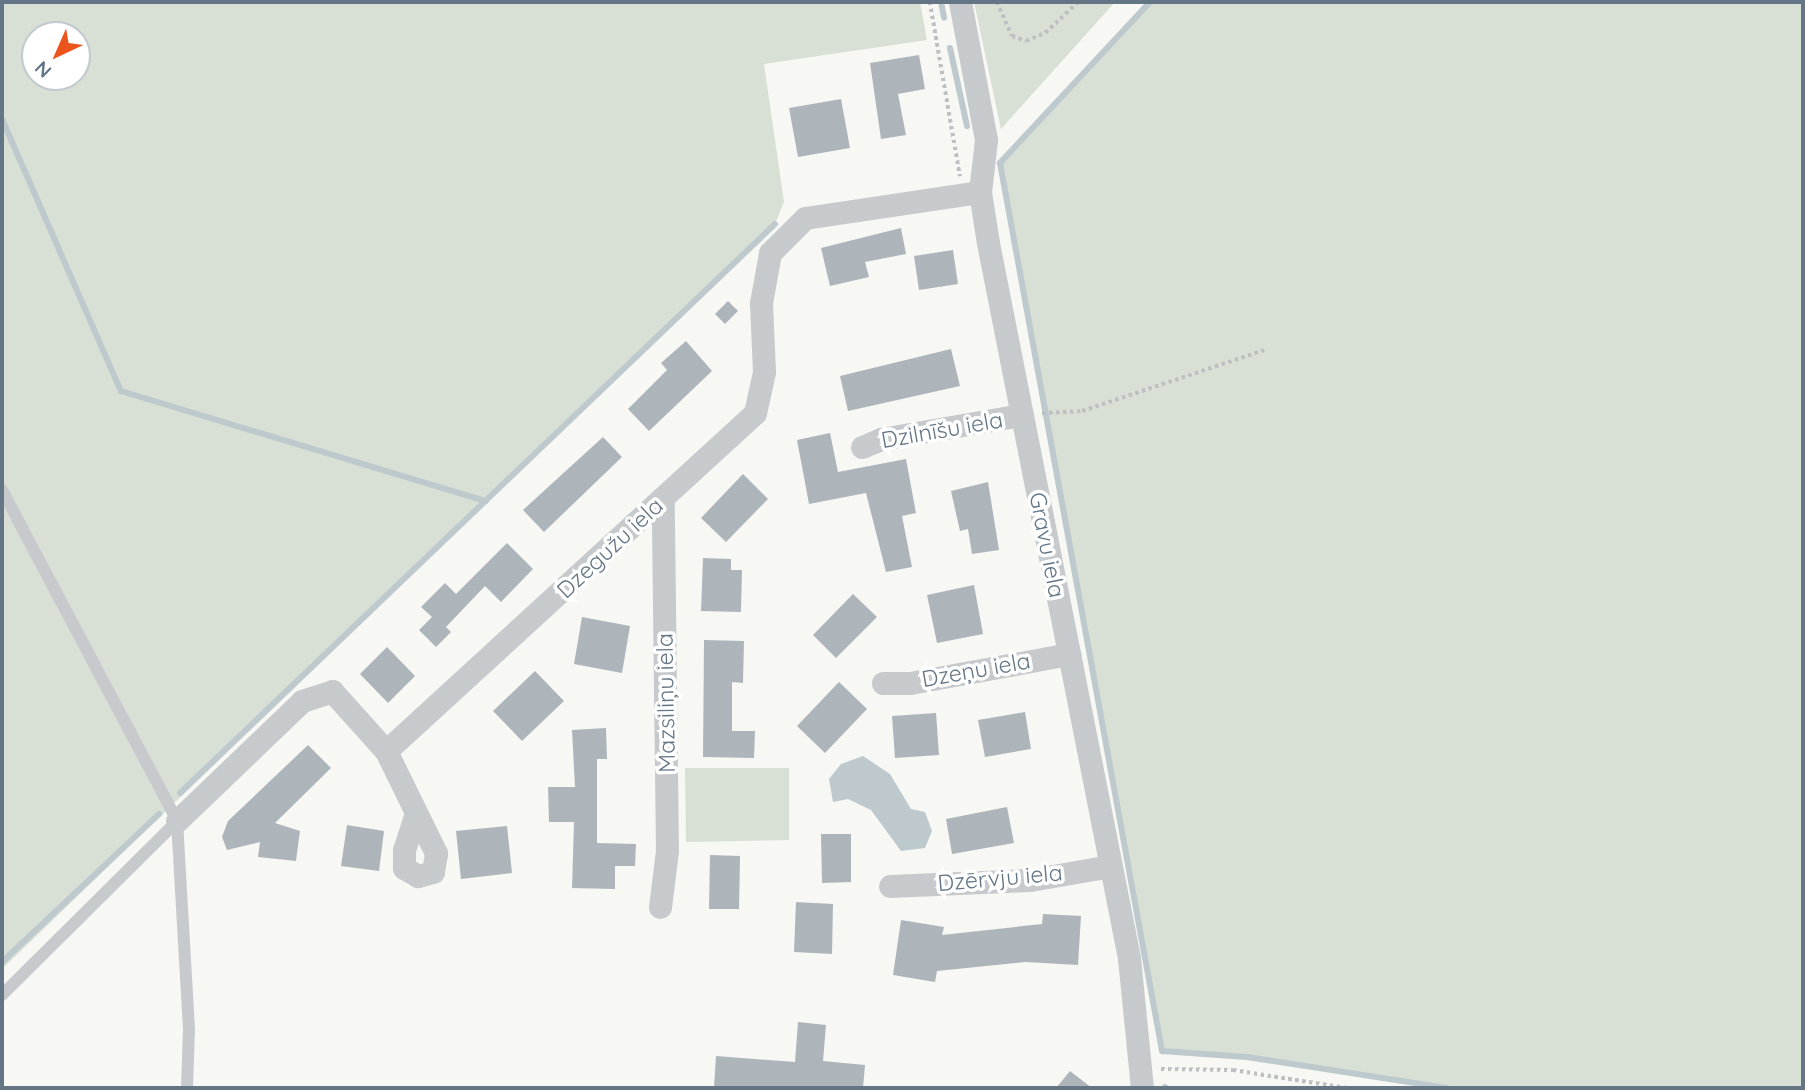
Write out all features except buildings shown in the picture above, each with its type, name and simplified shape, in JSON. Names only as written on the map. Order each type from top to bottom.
[{"type":"street","name":"Gravu iela","points":[[960,2],[986,140],[980,192],[1129,958],[1142,1078]]},
{"type":"street","name":"Dzegužu iela","points":[[386,751],[755,413],[764,372],[761,303],[770,253],[805,218],[980,192]]},
{"type":"street","name":"Dzilnīšu iela","points":[[862,447],[881,439],[1022,415]]},
{"type":"street","name":"Mazsiliņu iela","points":[[660,907],[667,850],[663,499]]},
{"type":"street","name":"Dzeņu iela","points":[[883,683],[910,683],[1069,654]]},
{"type":"street","points":[[177,821],[302,701],[332,691],[386,751],[416,813]]},
{"type":"street","name":"Dzērvju iela","points":[[890,887],[1030,880],[1110,866]]},
{"type":"lane","points":[[2,491],[177,821],[189,1028],[187,1088]]},
{"type":"lane","points":[[2,995],[177,821]]},
{"type":"path","points":[[1012,2],[998,2],[1007,30],[1026,41],[1045,33],[1079,2]]},
{"type":"path","points":[[1022,415],[1082,411],[1264,350]]},
{"type":"path","points":[[1142,1078],[1233,1070],[1347,1088]]},
{"type":"shaded area","points":[[2,2],[920,2],[927,40],[764,64],[784,202],[775,224],[2,969]]},
{"type":"shaded area","points":[[974,2],[1115,2],[1001,129]]},
{"type":"shaded area","points":[[1150,2],[1803,2],[1803,1088],[1466,1088],[1251,1057],[1162,1051],[1000,163]]},
{"type":"shaded area","points":[[863,756],[890,774],[911,809],[925,812],[932,831],[925,848],[901,851],[871,810],[848,799],[833,802],[829,779],[841,764]]},
{"type":"shaded area","points":[[685,768],[789,768],[789,840],[686,842]]},
{"type":"waterway","points":[[941,2],[944,18]]},
{"type":"waterway","points":[[1150,2],[1000,163],[1162,1051],[1247,1057],[1447,1088]]},
{"type":"waterway","points":[[950,48],[967,126]]},
{"type":"waterway","points":[[2,119],[121,391],[486,501]]},
{"type":"waterway","points":[[180,793],[775,224]]},
{"type":"waterway","points":[[2,962],[159,814]]}]
